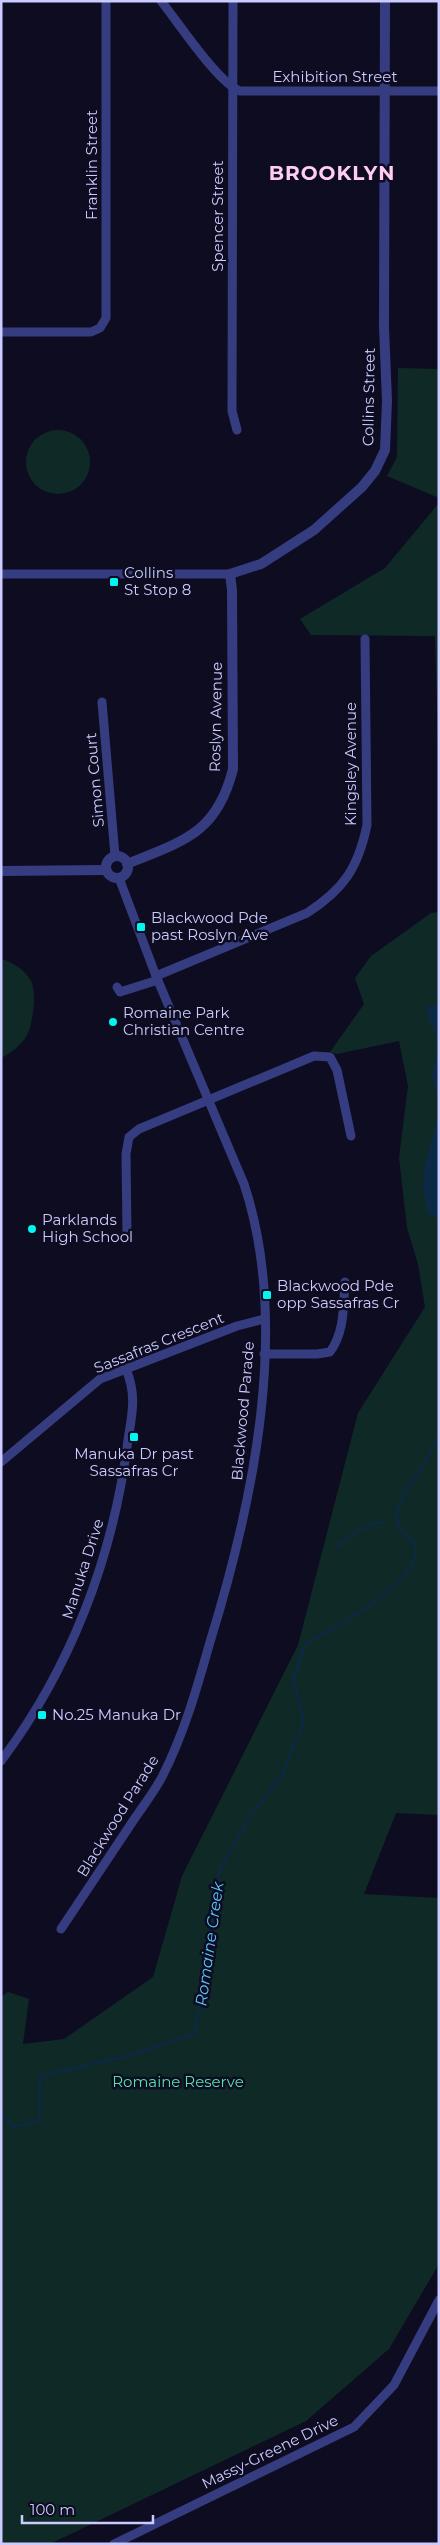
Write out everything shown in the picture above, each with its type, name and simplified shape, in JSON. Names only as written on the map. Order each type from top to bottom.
[{"type":"street","name":"Franklin Street","points":[[1,332],[91,332],[100,328],[106,318],[106,1]]},
{"type":"street","points":[[161,1],[232,88]]},
{"type":"street","name":"Spencer Street","points":[[233,1],[232,411],[237,430]]},
{"type":"street","name":"Collins Street","points":[[1,574],[230,574],[261,564],[314,530],[362,487],[375,471],[385,450],[387,401],[384,327],[384,1]]},
{"type":"street","name":"Exhibition Street","points":[[232,88],[240,91],[439,91]]},
{"type":"street","name":"Roslyn Avenue","points":[[128,864],[179,842],[202,828],[218,810],[227,791],[233,769],[232,590],[230,574]]},
{"type":"street","name":"Kingsley Avenue","points":[[117,987],[120,992],[126,991],[307,913],[328,900],[344,882],[361,852],[367,825],[365,639]]},
{"type":"street","name":"Simon Court","points":[[102,702],[115,856]]},
{"type":"street","points":[[115,856],[121,857],[128,864],[127,871],[119,878],[112,877],[106,870],[107,863],[115,856]]},
{"type":"street","points":[[1,871],[106,870]]},
{"type":"street","name":"Blackwood Parade","points":[[61,1929],[161,1779],[187,1719],[239,1540],[255,1454],[264,1354],[260,1254],[254,1214],[157,978],[119,878]]},
{"type":"street","points":[[127,1233],[126,1154],[129,1137],[139,1129],[208,1099],[314,1056],[330,1057],[337,1070],[351,1136]]},
{"type":"street","points":[[264,1354],[317,1354],[330,1352],[338,1340],[343,1322],[344,1282]]},
{"type":"street","name":"Sassafras Crescent","points":[[1,1462],[100,1379],[237,1326],[264,1319]]},
{"type":"street","name":"Manuka Drive","points":[[1,1761],[46,1693],[79,1627],[97,1579],[112,1527],[125,1461],[134,1394],[126,1369]]},
{"type":"street","name":"Massy-Greene Drive","points":[[114,2544],[354,2427],[394,2385],[439,2300]]},
{"type":"green space","points":[[398,368],[439,369],[439,498],[387,476],[397,457]]},
{"type":"green space","points":[[58,430],[76,436],[84,444],[90,462],[84,480],[76,488],[58,494],[40,488],[32,480],[26,462],[32,444],[40,436]]},
{"type":"green space","points":[[439,503],[439,777],[435,636],[311,635],[300,619],[385,568]]},
{"type":"green space","name":"Romaine Reserve","points":[[439,912],[439,1815],[396,1813],[364,1894],[439,1898],[439,2264],[389,2349],[306,2421],[50,2544],[1,2544],[1,1997],[8,1992],[29,1999],[23,2044],[64,2039],[153,1977],[182,1876],[298,1645],[358,1413],[425,1307],[418,1264],[407,1228],[399,1158],[408,1086],[399,1041],[337,1054],[330,1052],[364,1004],[355,978],[371,956],[431,913]]},
{"type":"green space","points":[[1,959],[18,967],[31,981],[34,993],[34,1008],[27,1035],[16,1048],[1,1058]]},
{"type":"water","points":[[439,1004],[439,1102],[432,1076],[437,1053],[436,1033],[428,1018],[426,1007]]},
{"type":"water","points":[[439,1112],[439,1219],[427,1213],[423,1187],[425,1165]]},
{"type":"waterway","name":"Romaine Creek","points":[[1,2115],[14,2127],[39,2121],[40,2076],[131,2055],[195,2033],[219,1871],[251,1815],[282,1775],[304,1721],[293,1680],[305,1644],[371,1604],[402,1578],[412,1564],[416,1551],[415,1546],[398,1525],[397,1512],[405,1492],[425,1462],[439,1435]]},
{"type":"waterway","points":[[337,1547],[358,1531],[370,1525],[383,1522]]},
{"type":"place","name":"Collins St Stop 8","points":[[114,582]]},
{"type":"place","name":"Blackwood Pde past Roslyn Ave","points":[[141,927]]},
{"type":"place","name":"Romaine Park Christian Centre","points":[[113,1022]]},
{"type":"place","name":"Parklands High School","points":[[32,1229]]},
{"type":"place","name":"Blackwood Pde opp Sassafras Cr","points":[[267,1295]]},
{"type":"place","name":"Manuka Dr past Sassafras Cr","points":[[134,1437]]},
{"type":"place","name":"No.25 Manuka Dr","points":[[42,1715]]},
{"type":"district","name":"BROOKLYN","points":[[332,173]]}]
